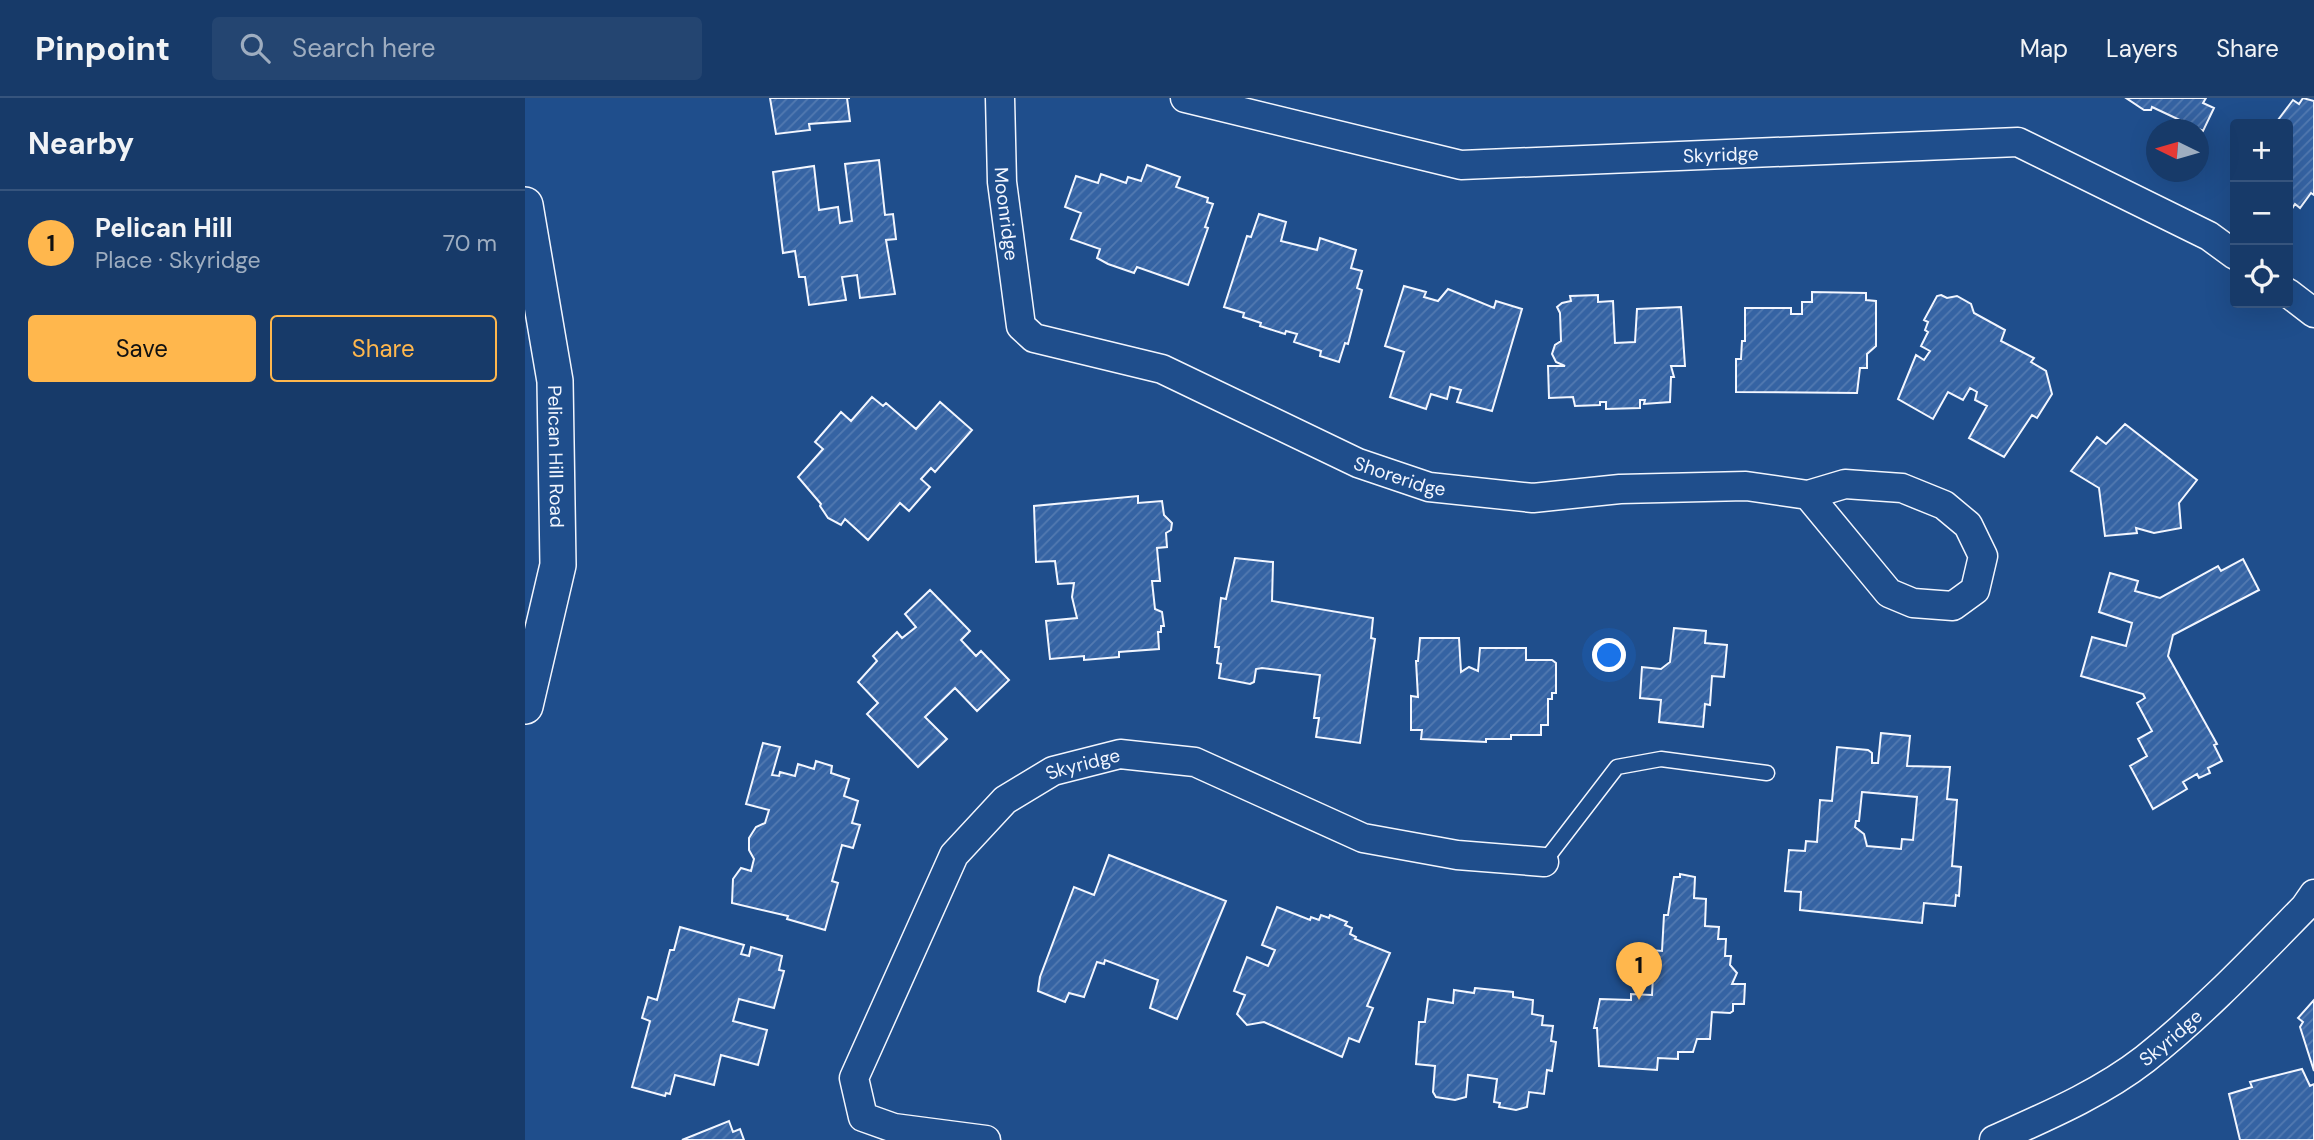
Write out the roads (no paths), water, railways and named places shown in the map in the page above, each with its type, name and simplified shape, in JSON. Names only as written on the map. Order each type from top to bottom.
[{"type":"street","name":"Moonridge","points":[[1000,98],[1002,182],[1021,326]]},
{"type":"street","name":"Skyridge","points":[[1185,98],[1461,165],[2018,142],[2209,236],[2230,251]]},
{"type":"street","name":"Pelican Hill Road","points":[[525,205],[555,381],[558,565],[525,706]]},
{"type":"street","points":[[2293,297],[2314,313]]},
{"type":"street","name":"Shoreridge","points":[[1021,326],[1034,338],[1161,369],[1358,463],[1429,487],[1533,498],[1620,489],[1746,486],[1808,495],[1845,484],[1902,488],[1944,505],[1968,525],[1983,556],[1975,590],[1953,606],[1913,603],[1889,593],[1808,495]]},
{"type":"street","name":"Skyridge","points":[[986,1140],[894,1128],[863,1117],[854,1078],[954,855],[1005,800],[1053,771],[1120,754],[1195,762],[1363,838],[1457,855],[1544,862]]},
{"type":"street","name":"Skyridge","points":[[1994,1140],[2066,1107],[2143,1060],[2229,985],[2305,907],[2314,894]]},
{"type":"lane","points":[[1544,862],[1617,766],[1661,759],[1767,773]]},
{"type":"place","name":"Pelican Hill","points":[[1639,1000]]}]
